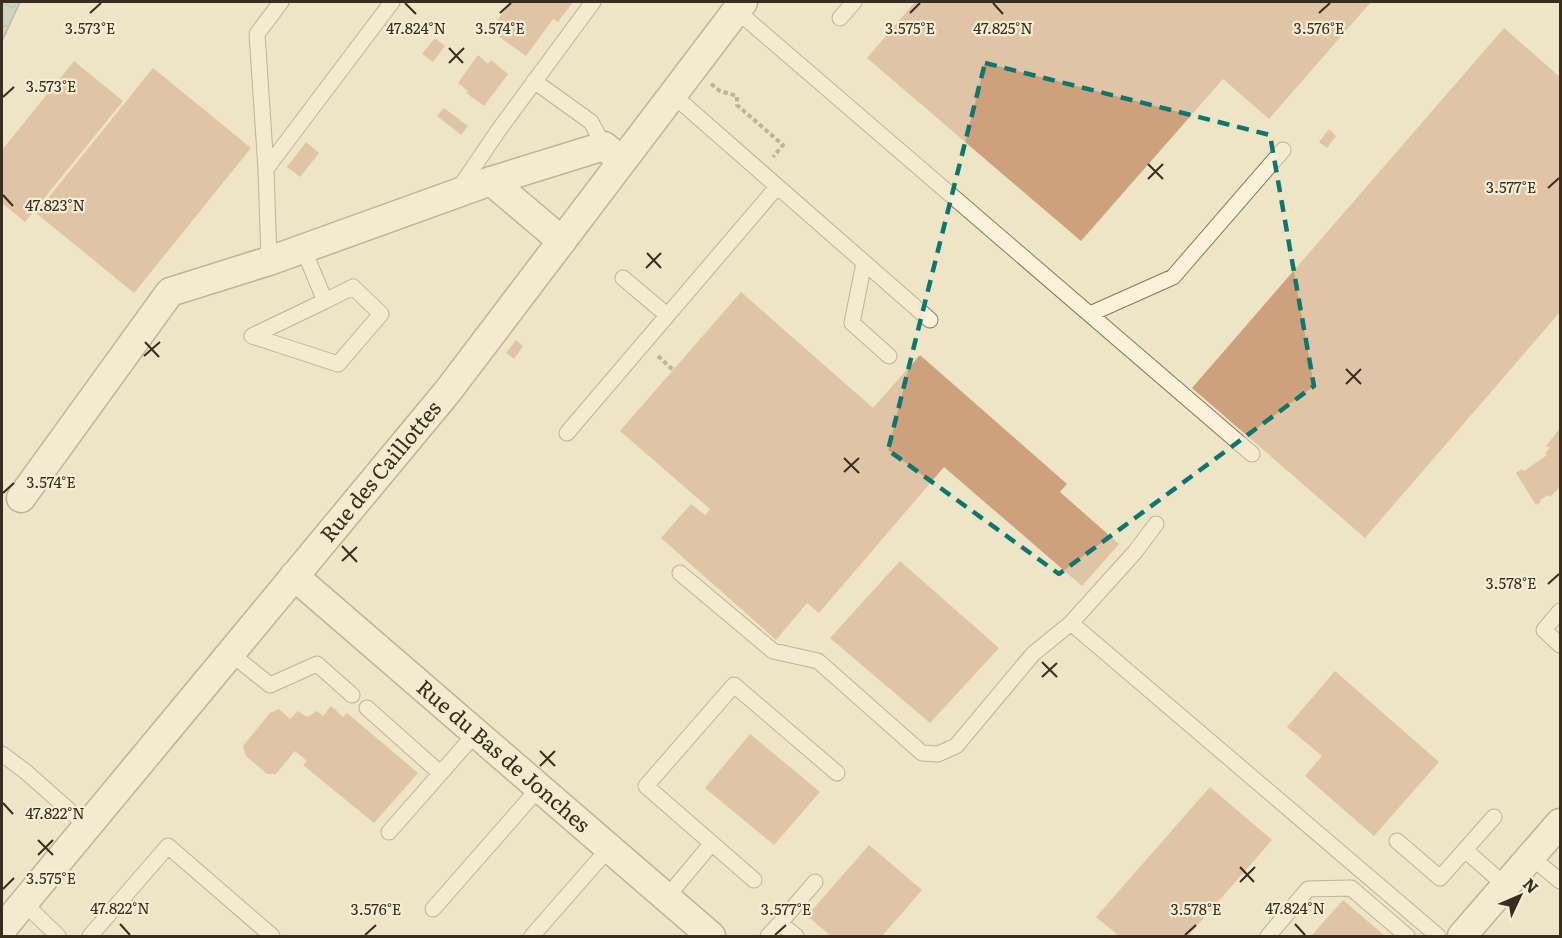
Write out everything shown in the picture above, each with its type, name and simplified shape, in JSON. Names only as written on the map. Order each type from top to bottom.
[{"type":"street","name":"Rue des Caillottes","points":[[2,929],[448,390],[562,241],[613,153],[673,95],[740,6]]},
{"type":"street","points":[[21,498],[170,292],[269,261],[490,181],[613,153]]},
{"type":"street","points":[[490,181],[562,241]]},
{"type":"street","name":"Rue du Bas de Jonches","points":[[294,576],[711,936]]},
{"type":"street","points":[[1462,936],[1560,823]]},
{"type":"lane","points":[[269,261],[266,170],[257,34],[281,2]]},
{"type":"lane","points":[[266,170],[392,2]]},
{"type":"lane","points":[[456,193],[534,81],[593,2]]},
{"type":"lane","points":[[840,18],[854,2]]},
{"type":"lane","points":[[740,6],[1252,454]]},
{"type":"lane","points":[[534,81],[591,122],[613,153]]},
{"type":"lane","points":[[673,95],[930,320]]},
{"type":"lane","points":[[1090,314],[1173,277],[1283,150]]},
{"type":"lane","points":[[567,433],[777,187]]},
{"type":"lane","points":[[303,248],[325,301]]},
{"type":"lane","points":[[864,263],[852,323],[889,356]]},
{"type":"lane","points":[[623,278],[667,315]]},
{"type":"lane","points":[[353,287],[381,314],[338,364],[252,336],[325,301],[353,287]]},
{"type":"lane","points":[[680,573],[773,651],[818,661],[922,753],[938,754],[956,746],[1033,654],[1071,623],[1156,524]]},
{"type":"lane","points":[[1560,610],[1544,630],[1560,645]]},
{"type":"lane","points":[[1071,623],[1438,936]]},
{"type":"lane","points":[[230,653],[270,685],[317,664],[352,695]]},
{"type":"lane","points":[[754,880],[646,786],[734,685],[837,772]]},
{"type":"lane","points":[[367,708],[440,773]]},
{"type":"lane","points":[[389,832],[476,733]]},
{"type":"lane","points":[[2,754],[87,826]]},
{"type":"lane","points":[[433,909],[540,788]]},
{"type":"lane","points":[[1397,841],[1440,878],[1494,817]]},
{"type":"lane","points":[[666,898],[712,843]]},
{"type":"lane","points":[[90,936],[168,846],[272,936]]},
{"type":"lane","points":[[532,936],[609,848]]},
{"type":"lane","points":[[1466,850],[1506,886]]},
{"type":"lane","points":[[1531,857],[1560,881]]},
{"type":"lane","points":[[768,936],[815,882]]},
{"type":"lane","points":[[1268,936],[1308,889],[1351,888],[1407,936]]},
{"type":"lane","points":[[24,903],[58,936]]},
{"type":"lane","points":[[780,923],[796,936]]},
{"type":"path","points":[[711,84],[720,91],[737,96],[737,105],[783,145],[767,165]]},
{"type":"highlighted area","points":[[985,63],[1270,135],[1314,386],[1059,574],[888,450]]},
{"type":"water","points":[[2,2],[20,2],[2,41]]},
{"type":"building","points":[[511,2],[573,2],[558,22],[553,19],[526,56],[490,30]]},
{"type":"building","points":[[915,2],[1371,2],[1269,119],[1223,79],[1081,241],[867,58]]},
{"type":"building","points":[[1504,28],[1560,77],[1560,312],[1365,538],[1192,388]]},
{"type":"building","points":[[435,38],[445,46],[433,62],[422,54]]},
{"type":"building","points":[[478,55],[488,64],[491,60],[508,74],[484,106],[466,93],[468,91],[458,83]]},
{"type":"building","points":[[74,61],[123,101],[25,222],[2,203],[2,150]]},
{"type":"building","points":[[153,68],[251,148],[134,293],[36,213]]},
{"type":"building","points":[[444,108],[468,126],[461,135],[437,116]]},
{"type":"building","points":[[1329,129],[1336,136],[1327,148],[1319,142]]},
{"type":"building","points":[[306,142],[319,153],[300,177],[287,167]]},
{"type":"building","points":[[741,292],[873,408],[920,355],[1067,484],[1060,492],[1119,544],[1082,586],[944,467],[819,613],[807,603],[776,640],[661,538],[691,504],[705,515],[710,509],[620,431]]},
{"type":"building","points":[[516,340],[523,346],[514,359],[506,353]]},
{"type":"building","points":[[1560,428],[1560,487],[1550,497],[1548,495],[1536,505],[1516,473],[1522,469],[1524,471],[1547,455],[1545,453],[1550,448],[1546,446]]},
{"type":"building","points":[[900,561],[999,648],[930,723],[830,638]]},
{"type":"building","points":[[1335,671],[1439,762],[1374,836],[1305,776],[1322,756],[1287,727]]},
{"type":"building","points":[[331,706],[343,717],[347,713],[418,773],[374,823],[303,765],[307,761],[295,751],[276,774],[267,774],[246,756],[243,746],[270,713],[279,709],[290,719],[298,711],[307,717],[317,711],[323,716]]},
{"type":"building","points":[[750,734],[820,792],[774,845],[705,788]]},
{"type":"building","points":[[1210,787],[1272,840],[1188,936],[1119,936],[1096,917]]},
{"type":"building","points":[[869,845],[922,890],[882,936],[831,936],[807,916]]},
{"type":"building","points":[[1343,900],[1385,936],[1311,936]]}]
